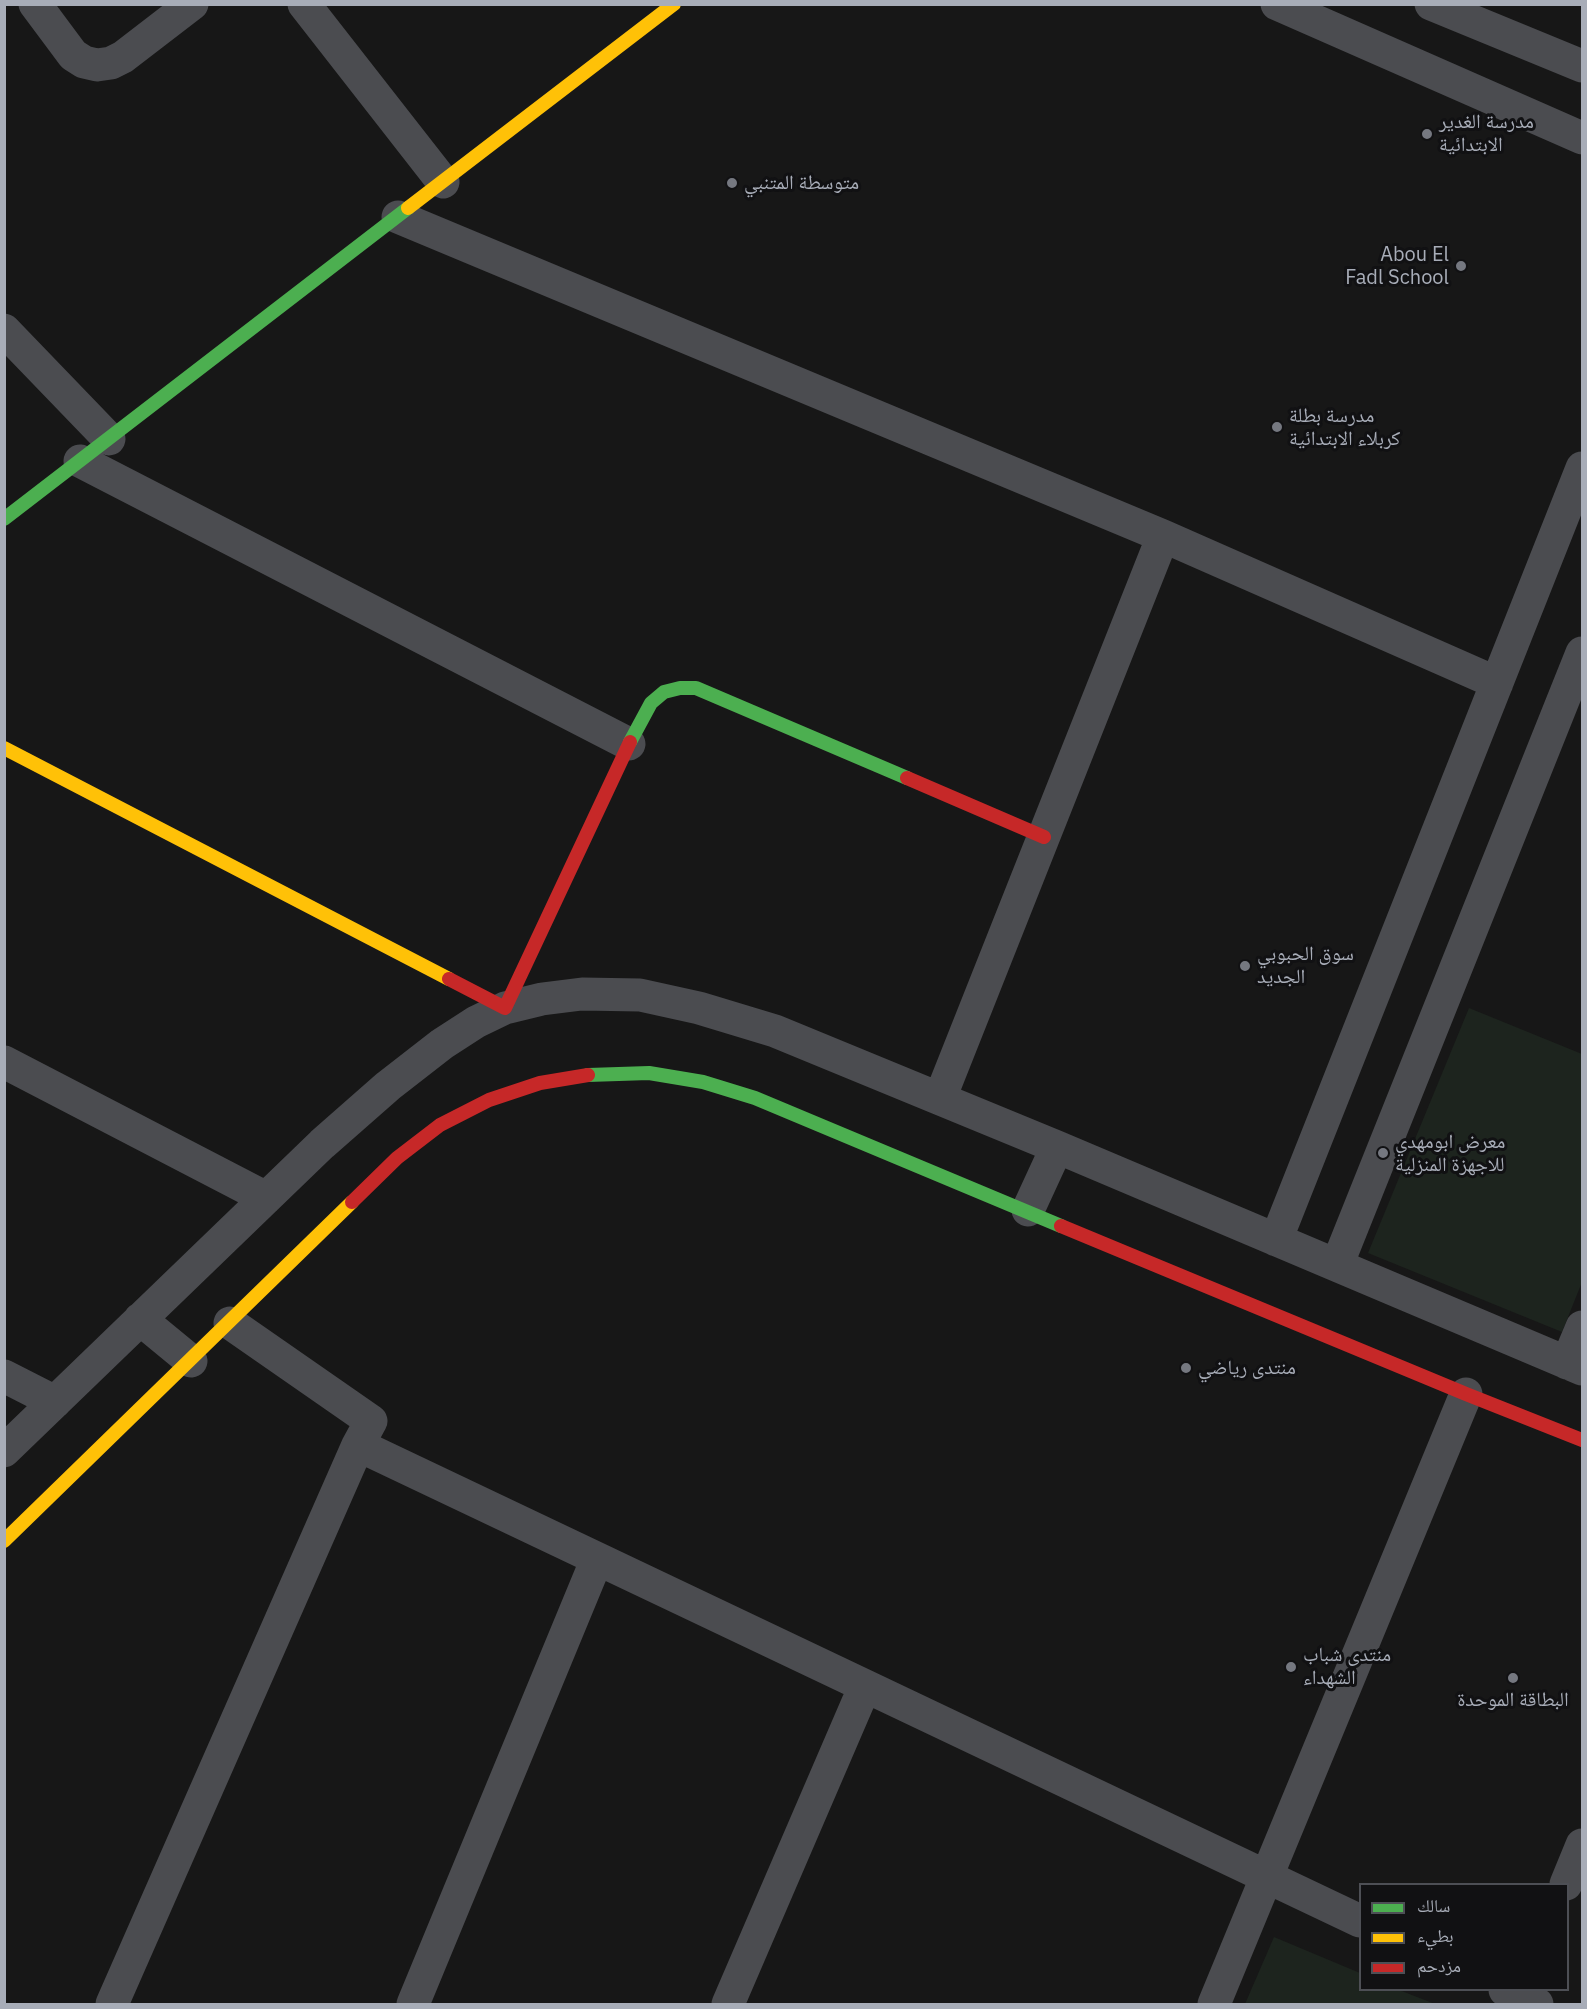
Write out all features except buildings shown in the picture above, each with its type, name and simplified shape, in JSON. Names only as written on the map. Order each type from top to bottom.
[{"type":"street","points":[[35,4],[73,55],[84,62],[97,65],[111,63],[123,57],[192,4]]},
{"type":"street","points":[[304,4],[443,182]]},
{"type":"street","points":[[4,519],[674,4]]},
{"type":"street","points":[[1277,4],[1582,138]]},
{"type":"street","points":[[1431,4],[1582,66]]},
{"type":"street","points":[[398,218],[1163,536],[1497,683]]},
{"type":"street","points":[[4,330],[109,439]]},
{"type":"street","points":[[80,462],[629,744]]},
{"type":"street","points":[[1276,1240],[1582,468]]},
{"type":"street","points":[[940,1098],[1163,536]]},
{"type":"street","points":[[1337,1265],[1572,710],[1582,652]]},
{"type":"street","points":[[505,1008],[629,744],[647,709],[664,692],[680,688],[696,688],[1044,837]]},
{"type":"street","points":[[4,748],[505,1008]]},
{"type":"street","points":[[4,1451],[322,1144],[388,1086],[442,1044],[476,1022],[505,1008],[542,999],[582,994],[640,995],[699,1008],[775,1031],[940,1098],[1575,1366],[1582,1327]]},
{"type":"street","points":[[4,1062],[266,1198]]},
{"type":"street","points":[[4,1541],[230,1323],[396,1158],[440,1125],[489,1100],[540,1083],[594,1074],[649,1073],[703,1082],[755,1098],[1466,1394],[1582,1440]]},
{"type":"street","points":[[1028,1210],[1057,1147]]},
{"type":"street","points":[[140,1319],[191,1361]]},
{"type":"street","points":[[112,2004],[358,1445],[371,1421],[230,1323]]},
{"type":"street","points":[[4,1376],[55,1402]]},
{"type":"street","points":[[1214,2004],[1466,1394]]},
{"type":"street","points":[[358,1445],[1359,1921]]},
{"type":"street","points":[[413,2004],[597,1559]]},
{"type":"street","points":[[728,2004],[865,1686]]},
{"type":"street","points":[[1566,1883],[1582,1845]]},
{"type":"shaded area","points":[[1469,1008],[1582,1054],[1582,1282],[1562,1332],[1368,1253]]},
{"type":"shaded area","points":[[1274,1937],[1359,1973],[1359,1991],[1402,1991],[1435,2004],[1245,2004]]},
{"type":"traffic: fast","points":[[4,519],[408,208]]},
{"type":"traffic: fast","points":[[630,742],[651,703],[664,692],[680,688],[696,688],[907,778]]},
{"type":"traffic: fast","points":[[588,1075],[649,1073],[703,1082],[755,1098],[1061,1226]]},
{"type":"traffic: slow","points":[[408,208],[674,4]]},
{"type":"traffic: slow","points":[[4,748],[449,979]]},
{"type":"traffic: slow","points":[[4,1541],[352,1202]]},
{"type":"traffic: jam","points":[[449,979],[505,1008],[630,742]]},
{"type":"traffic: jam","points":[[907,778],[1044,837]]},
{"type":"traffic: jam","points":[[352,1202],[397,1158],[440,1125],[489,1100],[540,1083],[588,1075]]},
{"type":"traffic: jam","points":[[1061,1226],[1582,1440]]},
{"type":"place","name":"مدرسة الغدير الابتدائية","points":[[1427,134]]},
{"type":"place","name":"متوسطة المتنبي","points":[[732,183]]},
{"type":"place","name":"Abou El Fadl School","points":[[1461,266]]},
{"type":"place","name":"مدرسة بطلة كربلاء الابتدائية","points":[[1277,427]]},
{"type":"place","name":"سوق الحبوبي الجديد","points":[[1245,966]]},
{"type":"place","name":"معرض ابومهدي للاجهزة المنزلية","points":[[1383,1153]]},
{"type":"place","name":"منتدى رياضي","points":[[1186,1368]]},
{"type":"place","name":"منتدى شباب الشهداء","points":[[1291,1667]]},
{"type":"place","name":"البطاقة الموحدة","points":[[1513,1678]]}]
